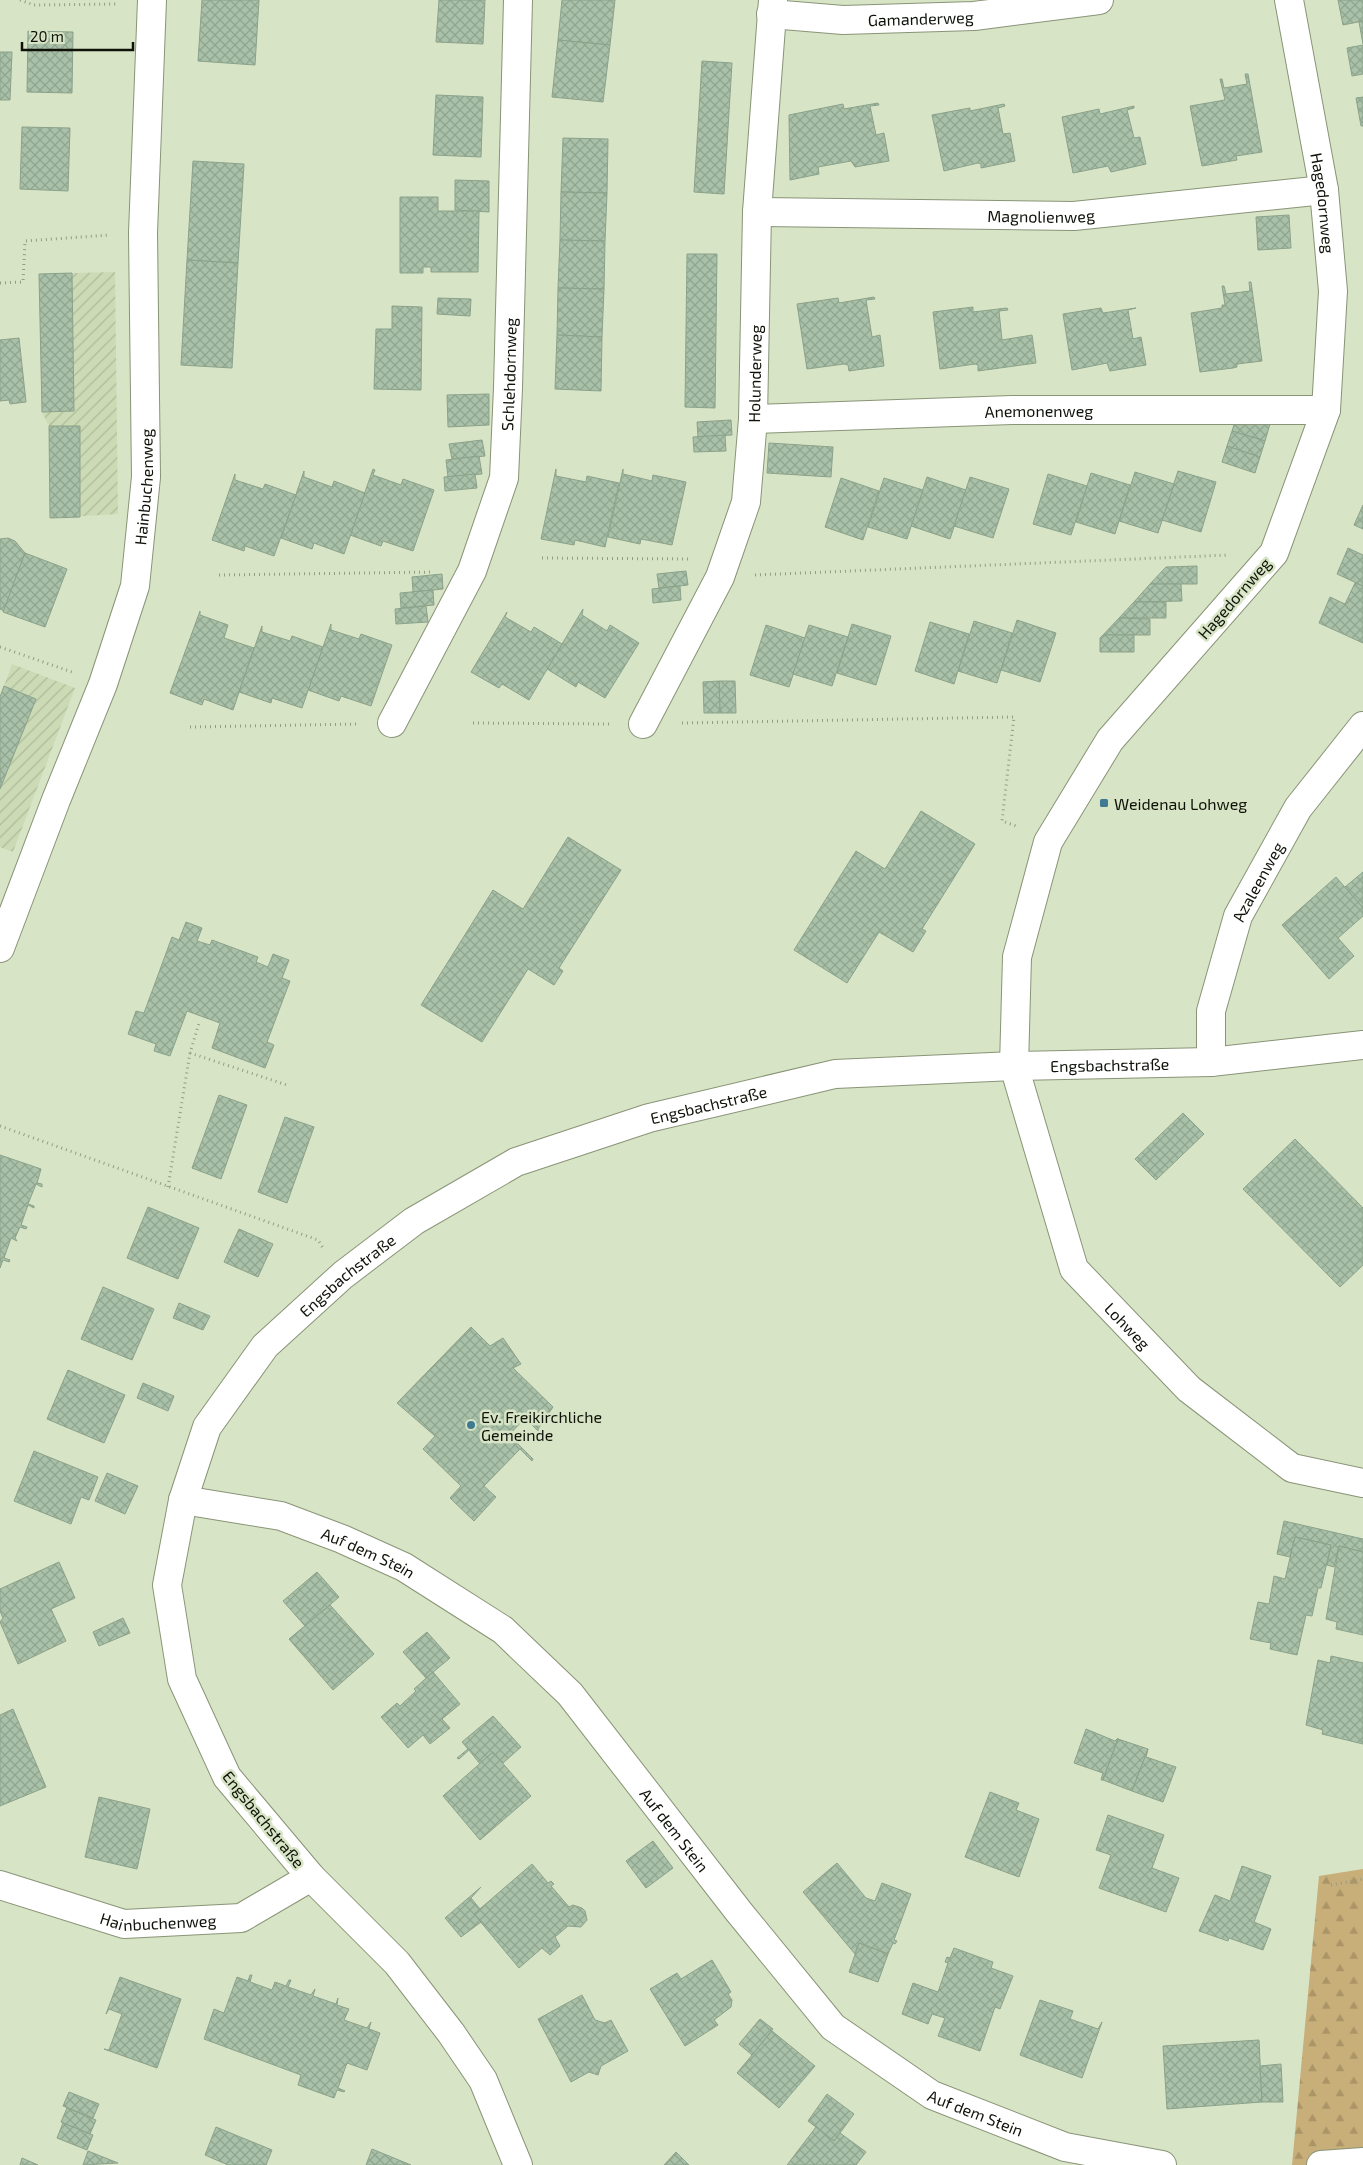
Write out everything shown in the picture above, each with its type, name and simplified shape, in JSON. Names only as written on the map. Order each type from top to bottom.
[{"type":"street","name":"Schlehdornweg","points":[[392,723],[472,571],[504,478],[518,0]]},
{"type":"street","name":"Gamanderweg","points":[[772,7],[843,20],[974,16],[1099,0]]},
{"type":"street","name":"Hagedornweg","points":[[1014,1066],[1017,957],[1048,842],[1110,740],[1274,552],[1326,410],[1333,291],[1324,190],[1289,0]]},
{"type":"street","name":"Hainbuchenweg","points":[[0,948],[56,800],[103,684],[135,586],[146,478],[143,233],[152,2]]},
{"type":"street","name":"Holunderweg","points":[[643,724],[722,568],[746,502],[753,419],[757,212],[772,7]]},
{"type":"street","name":"Magnolienweg","points":[[757,212],[1074,216],[1324,190]]},
{"type":"street","name":"Anemonenweg","points":[[753,419],[1012,410],[1326,410]]},
{"type":"street","name":"Azaleenweg","points":[[1211,1062],[1211,1011],[1238,916],[1298,808],[1363,726]]},
{"type":"street","name":"Engsbachstraße","points":[[518,2165],[483,2080],[451,2033],[397,1963],[311,1877],[227,1777],[182,1679],[167,1585],[183,1500],[207,1427],[266,1346],[343,1275],[414,1221],[516,1162],[649,1118],[835,1074],[1014,1066],[1211,1062],[1363,1045]]},
{"type":"street","name":"Lohweg","points":[[1014,1066],[1074,1269],[1189,1389],[1292,1468],[1363,1483]]},
{"type":"street","name":"Auf dem Stein","points":[[183,1500],[281,1516],[342,1539],[404,1567],[503,1630],[570,1694],[739,1912],[833,2027],[932,2095],[1065,2147],[1162,2165]]},
{"type":"street","name":"Hainbuchenweg","points":[[0,1885],[124,1924],[240,1918],[311,1877]]},
{"type":"street","points":[[1321,2165],[1363,2162]]},
{"type":"path","points":[[20,0],[34,5],[152,2]]},
{"type":"path","points":[[0,283],[23,282],[25,241],[143,233]]},
{"type":"path","points":[[542,558],[722,568],[1212,555]]},
{"type":"path","points":[[219,575],[472,571]]},
{"type":"path","points":[[0,647],[68,671]]},
{"type":"path","points":[[474,723],[643,724],[1014,717],[1002,821],[1052,836]]},
{"type":"path","points":[[190,727],[392,723]]},
{"type":"path","points":[[168,1186],[190,1053],[199,1024]]},
{"type":"path","points":[[190,1053],[287,1085]]},
{"type":"path","points":[[0,1126],[318,1240]]},
{"type":"path","points":[[1331,1885],[1363,1879]]},
{"type":"shaded area","points":[[115,272],[118,514],[50,518],[49,426],[42,412],[39,274]]},
{"type":"shaded area","points":[[12,664],[75,688],[13,852],[0,847],[0,697]]},
{"type":"green space","points":[[1363,1869],[1363,2165],[1292,2165],[1319,1876]]},
{"type":"building","points":[[202,0],[259,0],[255,65],[198,61]]},
{"type":"building","points":[[439,0],[485,0],[483,44],[436,42]]},
{"type":"building","points":[[562,0],[615,0],[610,45],[558,40]]},
{"type":"building","points":[[1338,0],[1363,0],[1363,21],[1343,25]]},
{"type":"building","points":[[1363,21],[1363,44],[1359,22]]},
{"type":"building","points":[[28,31],[73,32],[72,93],[27,92]]},
{"type":"building","points":[[558,40],[610,45],[603,102],[552,97]]},
{"type":"building","points":[[1363,45],[1363,74],[1352,76],[1347,48]]},
{"type":"building","points":[[0,52],[12,52],[10,100],[0,100]]},
{"type":"building","points":[[702,61],[732,63],[724,194],[694,192]]},
{"type":"building","points":[[1245,74],[1248,74],[1262,152],[1236,156],[1237,160],[1202,166],[1190,106],[1225,100],[1220,79],[1222,79],[1224,88],[1247,84]]},
{"type":"building","points":[[436,95],[483,97],[481,157],[433,155]]},
{"type":"building","points":[[1363,97],[1363,126],[1361,126],[1356,98]]},
{"type":"building","points":[[878,103],[879,105],[870,106],[876,135],[884,133],[889,161],[855,167],[851,161],[818,167],[819,174],[790,180],[789,115],[843,104],[844,109]]},
{"type":"building","points":[[1004,104],[1005,106],[998,108],[1003,134],[1010,133],[1015,161],[981,168],[981,164],[978,163],[944,171],[932,115],[970,108],[970,111]]},
{"type":"building","points":[[1134,106],[1134,108],[1127,110],[1134,138],[1140,137],[1146,164],[1111,172],[1108,166],[1073,173],[1062,117],[1099,109],[1100,114]]},
{"type":"building","points":[[22,127],[70,128],[68,191],[20,189]]},
{"type":"building","points":[[563,138],[608,139],[607,193],[561,192]]},
{"type":"building","points":[[193,161],[244,164],[238,263],[187,260]]},
{"type":"building","points":[[455,180],[489,181],[489,212],[455,210]]},
{"type":"building","points":[[561,192],[607,193],[605,241],[560,240]]},
{"type":"building","points":[[400,197],[438,197],[438,211],[479,211],[478,272],[431,272],[431,267],[423,267],[423,273],[400,273]]},
{"type":"building","points":[[1289,215],[1291,248],[1258,250],[1256,217]]},
{"type":"building","points":[[560,240],[605,241],[604,289],[558,288]]},
{"type":"building","points":[[687,254],[717,254],[715,408],[685,407]]},
{"type":"building","points":[[187,260],[238,263],[232,368],[181,365]]},
{"type":"building","points":[[72,273],[74,411],[42,412],[39,274]]},
{"type":"building","points":[[1249,282],[1251,282],[1262,361],[1237,364],[1237,367],[1233,368],[1200,372],[1191,313],[1222,308],[1222,305],[1225,305],[1222,286],[1224,286],[1226,294],[1250,291]]},
{"type":"building","points":[[558,288],[604,289],[602,337],[557,335]]},
{"type":"building","points":[[874,297],[875,299],[866,300],[872,337],[880,335],[884,366],[849,371],[848,365],[844,364],[807,369],[797,304],[838,298],[839,303]]},
{"type":"building","points":[[438,298],[471,299],[470,316],[437,314]]},
{"type":"building","points":[[392,306],[422,307],[421,390],[374,389],[376,329],[392,329]]},
{"type":"building","points":[[973,307],[973,312],[1007,308],[1008,310],[999,311],[1002,340],[1032,335],[1036,363],[978,371],[978,365],[975,364],[940,369],[933,312]]},
{"type":"building","points":[[1101,308],[1103,313],[1136,308],[1128,310],[1133,339],[1141,337],[1146,365],[1110,371],[1107,363],[1072,370],[1063,314]]},
{"type":"building","points":[[557,335],[602,337],[601,391],[555,389]]},
{"type":"building","points":[[19,338],[26,402],[10,404],[9,400],[0,401],[0,340]]},
{"type":"building","points":[[489,394],[489,425],[448,427],[447,395]]},
{"type":"building","points":[[1237,415],[1270,424],[1265,441],[1232,431]]},
{"type":"building","points":[[731,420],[732,435],[698,437],[697,422]]},
{"type":"building","points":[[49,426],[80,426],[80,517],[50,518]]},
{"type":"building","points":[[1232,431],[1265,441],[1260,457],[1227,446]]},
{"type":"building","points":[[725,435],[726,451],[694,452],[693,437]]},
{"type":"building","points":[[482,440],[485,456],[452,459],[449,444]]},
{"type":"building","points":[[769,443],[833,447],[831,477],[767,473]]},
{"type":"building","points":[[1227,446],[1260,457],[1255,473],[1222,462]]},
{"type":"building","points":[[479,456],[482,474],[448,477],[446,460]]},
{"type":"building","points":[[373,469],[375,470],[373,475],[401,485],[403,479],[434,490],[413,551],[383,541],[381,546],[350,535]]},
{"type":"building","points":[[556,469],[556,476],[586,482],[587,476],[619,483],[605,547],[575,540],[574,545],[541,539]]},
{"type":"building","points":[[623,469],[623,474],[652,481],[653,475],[686,482],[672,545],[641,539],[640,544],[608,537]]},
{"type":"building","points":[[304,471],[304,477],[332,487],[334,481],[365,493],[344,554],[314,543],[312,549],[281,538]]},
{"type":"building","points":[[1178,471],[1216,482],[1201,532],[1162,520]]},
{"type":"building","points":[[1135,472],[1174,484],[1158,533],[1119,521]]},
{"type":"building","points":[[1091,473],[1130,485],[1115,534],[1076,522]]},
{"type":"building","points":[[235,474],[235,480],[263,489],[265,484],[296,495],[274,556],[245,546],[244,551],[212,540]]},
{"type":"building","points":[[475,474],[477,488],[445,491],[444,477]]},
{"type":"building","points":[[1048,474],[1087,486],[1071,535],[1033,524]]},
{"type":"building","points":[[927,477],[966,490],[950,539],[911,526]]},
{"type":"building","points":[[970,477],[1009,489],[993,538],[954,526]]},
{"type":"building","points":[[841,478],[879,491],[863,540],[825,527]]},
{"type":"building","points":[[884,478],[923,490],[907,539],[868,527]]},
{"type":"building","points":[[1363,505],[1363,529],[1354,525]]},
{"type":"building","points":[[8,538],[15,541],[25,553],[4,611],[0,609],[0,539]]},
{"type":"building","points":[[1348,548],[1363,555],[1363,586],[1337,574]]},
{"type":"building","points":[[25,553],[67,569],[45,627],[3,612]]},
{"type":"building","points":[[1197,566],[1197,584],[1150,584],[1166,567]]},
{"type":"building","points":[[686,571],[688,585],[659,588],[657,574]]},
{"type":"building","points":[[442,574],[443,589],[413,592],[412,577]]},
{"type":"building","points":[[1355,583],[1363,586],[1363,643],[1319,623],[1330,597],[1345,604]]},
{"type":"building","points":[[1150,584],[1181,584],[1182,601],[1134,602]]},
{"type":"building","points":[[680,586],[681,600],[653,603],[652,589]]},
{"type":"building","points":[[433,590],[434,605],[401,608],[400,593]]},
{"type":"building","points":[[1134,602],[1166,602],[1166,618],[1119,618]]},
{"type":"building","points":[[426,606],[428,622],[396,624],[395,609]]},
{"type":"building","points":[[583,609],[582,615],[607,631],[610,625],[639,643],[605,698],[578,682],[576,687],[547,669]]},
{"type":"building","points":[[200,611],[200,615],[228,625],[224,638],[254,648],[233,710],[204,699],[202,705],[170,693]]},
{"type":"building","points":[[507,612],[505,617],[531,632],[534,627],[562,644],[529,700],[502,684],[499,688],[471,672]]},
{"type":"building","points":[[1119,618],[1150,619],[1150,635],[1103,635]]},
{"type":"building","points":[[1017,620],[1056,633],[1040,682],[1001,670]]},
{"type":"building","points":[[974,621],[1012,633],[997,683],[958,671]]},
{"type":"building","points":[[930,622],[969,634],[954,684],[915,671]]},
{"type":"building","points":[[331,624],[331,630],[359,639],[361,634],[392,645],[371,706],[341,696],[339,701],[308,690]]},
{"type":"building","points":[[852,624],[891,636],[876,685],[837,673]]},
{"type":"building","points":[[766,625],[805,638],[789,687],[750,675]]},
{"type":"building","points":[[809,625],[848,637],[832,686],[793,674]]},
{"type":"building","points":[[262,626],[262,632],[290,641],[292,636],[323,647],[302,708],[272,698],[271,703],[239,692]]},
{"type":"building","points":[[1103,635],[1134,635],[1134,652],[1100,652],[1100,638]]},
{"type":"building","points":[[719,681],[735,681],[736,713],[720,713]]},
{"type":"building","points":[[719,681],[720,713],[704,713],[703,682]]},
{"type":"building","points":[[4,686],[36,699],[0,789],[0,697]]},
{"type":"building","points":[[921,811],[975,844],[922,929],[926,931],[913,952],[879,932],[847,983],[794,950],[856,851],[885,869]]},
{"type":"building","points":[[568,837],[621,870],[559,968],[563,971],[554,985],[528,969],[482,1042],[421,1005],[493,890],[523,909]]},
{"type":"building","points":[[1363,872],[1363,908],[1345,887]]},
{"type":"building","points":[[1336,877],[1363,908],[1363,916],[1338,938],[1354,956],[1329,979],[1282,925]]},
{"type":"building","points":[[186,922],[202,928],[197,941],[210,945],[212,940],[258,957],[256,962],[268,967],[273,954],[289,960],[282,978],[290,981],[267,1042],[274,1045],[265,1068],[212,1048],[220,1023],[187,1011],[170,1056],[154,1051],[156,1044],[128,1034],[136,1011],[144,1013],[172,937],[179,940]]},
{"type":"building","points":[[219,1095],[247,1105],[221,1179],[192,1168]]},
{"type":"building","points":[[1183,1113],[1204,1134],[1156,1180],[1135,1159]]},
{"type":"building","points":[[285,1117],[314,1127],[287,1203],[258,1192]]},
{"type":"building","points":[[1295,1139],[1363,1208],[1363,1265],[1340,1287],[1243,1189]]},
{"type":"building","points":[[0,1155],[41,1169],[37,1183],[42,1184],[42,1187],[36,1184],[28,1204],[34,1206],[34,1208],[28,1205],[21,1225],[27,1227],[26,1229],[20,1227],[15,1238],[17,1241],[11,1238],[4,1258],[10,1260],[9,1262],[3,1260],[0,1268]]},
{"type":"building","points":[[148,1207],[199,1228],[178,1279],[127,1258]]},
{"type":"building","points":[[239,1229],[273,1244],[258,1277],[224,1262]]},
{"type":"building","points":[[103,1287],[154,1309],[132,1360],[81,1339]]},
{"type":"building","points":[[179,1303],[210,1316],[203,1330],[173,1318]]},
{"type":"building","name":"Ev. Freikirchliche Gemeinde","points":[[471,1327],[490,1346],[503,1338],[521,1364],[513,1368],[553,1407],[538,1429],[539,1432],[525,1418],[509,1435],[533,1459],[532,1461],[520,1449],[484,1486],[496,1497],[474,1521],[450,1498],[461,1486],[423,1449],[435,1436],[397,1403]]},
{"type":"building","points":[[68,1370],[125,1395],[104,1443],[47,1419]]},
{"type":"building","points":[[143,1383],[174,1396],[168,1411],[137,1398]]},
{"type":"building","points":[[34,1451],[98,1477],[89,1500],[81,1497],[71,1524],[14,1501]]},
{"type":"building","points":[[107,1473],[138,1486],[125,1514],[95,1501]]},
{"type":"building","points":[[1284,1521],[1363,1539],[1363,1552],[1339,1546],[1334,1567],[1327,1565],[1331,1545],[1295,1537],[1290,1557],[1277,1554]]},
{"type":"building","points":[[1295,1537],[1331,1545],[1312,1616],[1306,1615],[1297,1655],[1270,1649],[1271,1643],[1250,1639],[1258,1602],[1269,1604],[1274,1576],[1285,1579]]},
{"type":"building","points":[[1339,1546],[1363,1552],[1363,1635],[1336,1629],[1337,1622],[1326,1619]]},
{"type":"building","points":[[59,1562],[75,1598],[51,1609],[66,1641],[18,1664],[0,1622],[3,1618],[0,1611],[0,1589]]},
{"type":"building","points":[[317,1572],[339,1597],[305,1626],[283,1601]]},
{"type":"building","points":[[330,1605],[374,1654],[333,1690],[289,1639]]},
{"type":"building","points":[[123,1618],[130,1633],[99,1646],[93,1632]]},
{"type":"building","points":[[427,1632],[450,1658],[426,1678],[403,1652]]},
{"type":"building","points":[[1331,1656],[1363,1663],[1363,1744],[1322,1734],[1323,1730],[1306,1725],[1318,1660],[1330,1663]]},
{"type":"building","points":[[433,1672],[460,1704],[442,1719],[450,1728],[430,1744],[423,1735],[408,1748],[381,1717],[397,1703],[400,1706],[416,1691],[414,1689]]},
{"type":"building","points":[[13,1709],[46,1787],[0,1806],[0,1715]]},
{"type":"building","points":[[493,1716],[521,1747],[503,1763],[493,1752],[480,1764],[469,1750],[459,1759],[457,1758],[468,1749],[462,1742]]},
{"type":"building","points":[[1086,1729],[1115,1741],[1118,1738],[1103,1780],[1101,1780],[1103,1773],[1074,1763]]},
{"type":"building","points":[[1118,1739],[1148,1749],[1132,1791],[1103,1780]]},
{"type":"building","points":[[1148,1749],[1146,1757],[1176,1767],[1163,1802],[1132,1791]]},
{"type":"building","points":[[493,1752],[531,1796],[480,1840],[443,1796]]},
{"type":"building","points":[[990,1792],[1019,1803],[1016,1810],[1039,1819],[1019,1877],[965,1857]]},
{"type":"building","points":[[99,1797],[150,1809],[137,1869],[85,1857]]},
{"type":"building","points":[[1108,1815],[1164,1835],[1152,1868],[1179,1878],[1166,1912],[1099,1888],[1111,1855],[1096,1850]]},
{"type":"building","points":[[653,1841],[673,1868],[646,1888],[626,1861]]},
{"type":"building","points":[[837,1863],[866,1898],[875,1901],[882,1883],[911,1894],[894,1940],[897,1941],[895,1944],[893,1943],[888,1954],[859,1943],[855,1954],[803,1892]]},
{"type":"building","points":[[532,1864],[548,1883],[551,1881],[554,1884],[551,1886],[569,1907],[573,1905],[585,1911],[587,1920],[581,1927],[568,1926],[555,1937],[560,1946],[550,1955],[542,1948],[519,1968],[474,1914]]},
{"type":"building","points":[[1242,1866],[1271,1876],[1254,1922],[1271,1929],[1263,1950],[1229,1938],[1228,1941],[1199,1931],[1215,1895],[1230,1901]]},
{"type":"building","points":[[481,1887],[471,1898],[480,1909],[474,1914],[481,1922],[461,1937],[445,1918]]},
{"type":"building","points":[[859,1943],[888,1954],[878,1982],[849,1972]]},
{"type":"building","points":[[954,1948],[993,1962],[991,1968],[1013,1976],[1000,2009],[995,2007],[980,2051],[938,2036],[945,2018],[932,2014],[928,2024],[902,2014],[913,1983],[938,1992],[948,1963],[945,1962],[947,1957],[950,1958]]},
{"type":"building","points":[[712,1960],[731,1992],[728,1994],[732,2000],[731,2007],[714,2020],[718,2025],[685,2046],[650,1989],[677,1973],[681,1979]]},
{"type":"building","points":[[250,1975],[252,1975],[250,1982],[272,1990],[275,1982],[286,1986],[289,1980],[291,1980],[288,1987],[311,1995],[315,1989],[313,1996],[336,2004],[338,1998],[337,2005],[349,2009],[344,2020],[367,2028],[371,2022],[369,2029],[380,2033],[367,2070],[347,2063],[338,2088],[345,2091],[337,2090],[334,2098],[298,2085],[301,2075],[204,2039],[214,2009],[224,2013],[237,1977],[248,1981]]},
{"type":"building","points":[[120,1977],[181,1999],[157,2068],[104,2049],[109,2050],[122,2014],[109,2009],[106,2014]]},
{"type":"building","points":[[582,1995],[595,2020],[605,2023],[611,2020],[628,2051],[601,2066],[598,2075],[589,2072],[571,2082],[538,2019]]},
{"type":"building","points":[[1040,2000],[1073,2011],[1070,2019],[1098,2029],[1102,2022],[1082,2078],[1020,2055]]},
{"type":"building","points":[[760,2019],[773,2029],[752,2055],[739,2044]]},
{"type":"building","points":[[772,2031],[815,2066],[779,2108],[737,2073]]},
{"type":"building","points":[[1259,2040],[1262,2102],[1167,2109],[1163,2046]]},
{"type":"building","points":[[1281,2064],[1283,2102],[1262,2102],[1260,2066]]},
{"type":"building","points":[[69,2092],[99,2104],[93,2118],[63,2106]]},
{"type":"building","points":[[827,2094],[854,2114],[834,2141],[808,2121]]},
{"type":"building","points":[[67,2108],[96,2120],[90,2134],[61,2122]]},
{"type":"building","points":[[63,2123],[93,2135],[87,2150],[57,2138]]},
{"type":"building","points":[[216,2127],[272,2150],[266,2165],[228,2165],[205,2155]]},
{"type":"building","points":[[816,2127],[834,2141],[840,2133],[866,2152],[856,2165],[787,2165]]},
{"type":"building","points":[[372,2149],[411,2165],[366,2165]]},
{"type":"building","points":[[88,2151],[118,2163],[83,2165]]},
{"type":"building","points":[[676,2152],[689,2165],[664,2165]]},
{"type":"building","points":[[22,2158],[38,2165],[20,2165]]},
{"type":"place","name":"Weidenau Lohweg","points":[[1104,803]]},
{"type":"place","name":"Ev. Freikirchliche Gemeinde","points":[[471,1425]]}]
